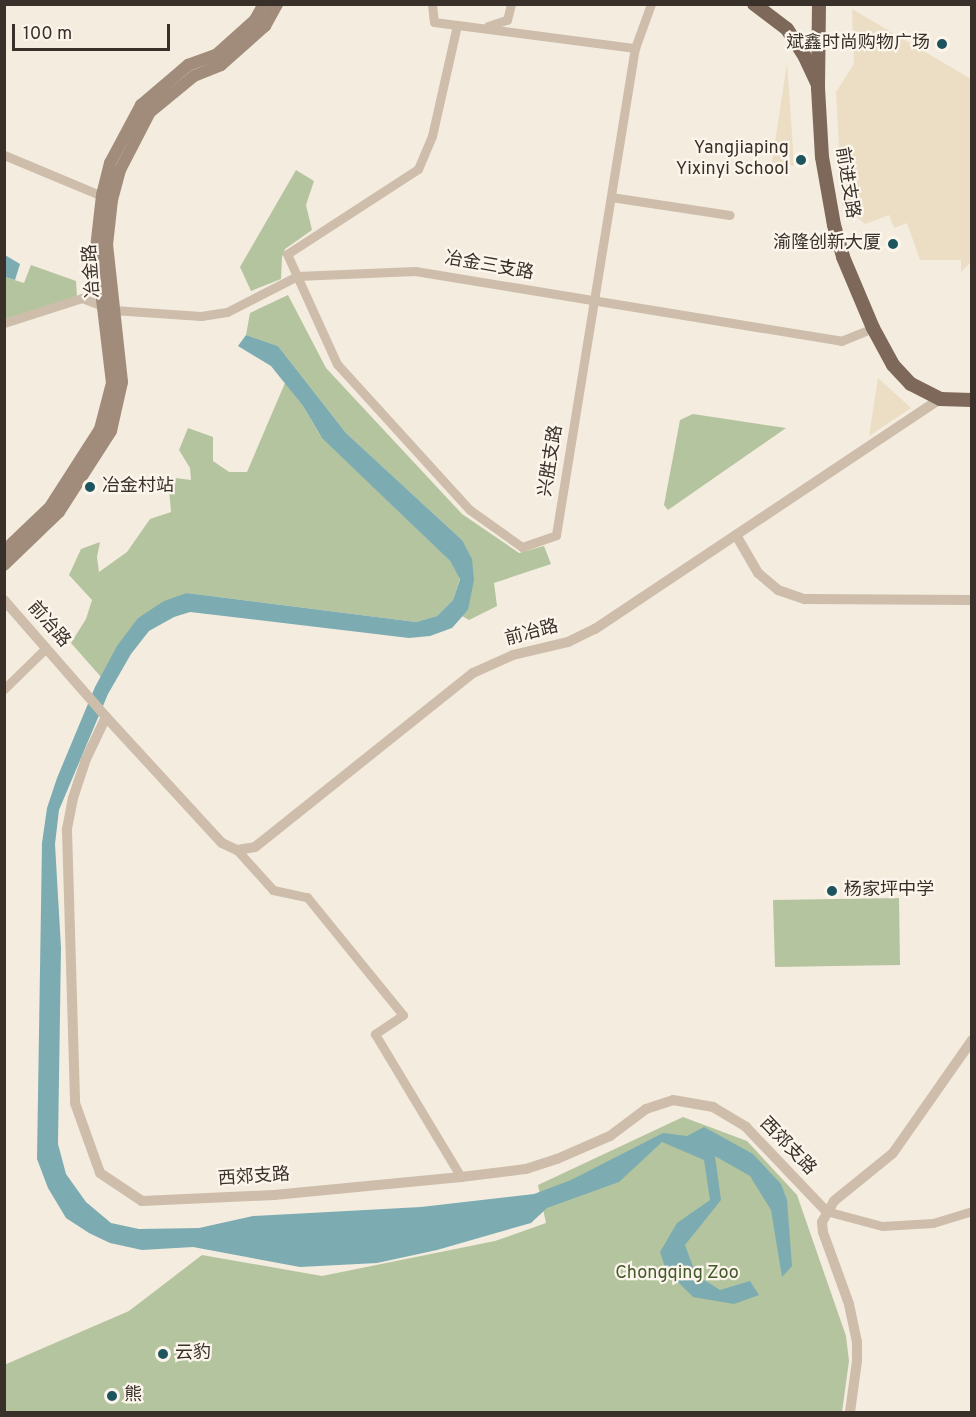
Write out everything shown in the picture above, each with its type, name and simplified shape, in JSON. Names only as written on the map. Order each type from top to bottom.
[{"type":"main road","name":"冶金路","points":[[4,551],[50,507],[100,429],[112,383],[107,245],[110,163],[141,105],[188,65],[216,55],[255,20],[264,4]]},
{"type":"main road","name":"冶金路","points":[[107,198],[150,112],[194,76],[221,65],[265,26],[277,4]]},
{"type":"main road","points":[[754,4],[787,29],[806,57],[818,88]]},
{"type":"main road","name":"前进支路","points":[[819,8],[818,88],[822,157],[834,225],[843,257],[873,328],[893,365],[911,384],[940,399],[972,400]]},
{"type":"main road","name":"冶金路","points":[[4,565],[59,512],[111,431],[123,382],[108,308]]},
{"type":"street","points":[[432,4],[434,22],[635,48]]},
{"type":"street","points":[[477,28],[503,23],[509,17],[511,4]]},
{"type":"street","name":"兴胜支路","points":[[297,276],[337,364],[470,510],[522,547],[556,535],[635,48],[651,4]]},
{"type":"street","points":[[297,276],[287,254],[418,169],[432,136],[457,25]]},
{"type":"street","points":[[4,156],[107,198]]},
{"type":"street","points":[[611,197],[730,214]]},
{"type":"street","name":"冶金三支路","points":[[108,308],[201,316],[227,312],[297,276],[415,271],[841,341],[873,328]]},
{"type":"street","points":[[4,323],[82,298],[108,308]]},
{"type":"street","name":"前冶路","points":[[4,600],[156,773],[222,843],[237,850],[255,847],[472,673],[513,655],[568,642],[595,629],[940,399]]},
{"type":"street","points":[[735,535],[758,573],[778,590],[804,599],[972,600]]},
{"type":"street","points":[[4,689],[46,648]]},
{"type":"street","name":"西郊支路","points":[[106,717],[82,768],[72,798],[67,830],[75,1103],[100,1173],[142,1200],[274,1195],[526,1169],[557,1159],[610,1136],[646,1109],[673,1100],[713,1107],[746,1127],[826,1211]]},
{"type":"street","points":[[237,850],[273,890],[307,897],[403,1015],[375,1035],[461,1177]]},
{"type":"street","points":[[850,1413],[857,1342],[849,1304],[823,1232],[826,1211],[844,1192],[893,1153],[972,1040]]},
{"type":"street","points":[[826,1211],[882,1226],[933,1223],[972,1211]]},
{"type":"green space","points":[[296,170],[314,181],[306,205],[312,230],[285,249],[282,257],[281,279],[251,291],[240,267]]},
{"type":"green space","points":[[31,265],[76,281],[77,297],[5,319],[5,277],[24,283]]},
{"type":"green space","points":[[288,295],[326,368],[462,514],[519,553],[544,546],[551,564],[494,583],[497,606],[469,620],[462,616],[468,610],[462,540],[346,433],[278,346],[246,335],[250,313]]},
{"type":"green space","points":[[285,383],[303,406],[320,435],[450,561],[460,578],[453,600],[437,616],[416,622],[187,593],[138,618],[101,677],[71,643],[86,619],[92,600],[69,575],[81,549],[100,542],[97,557],[99,572],[127,552],[150,519],[171,512],[168,477],[191,480],[190,468],[179,450],[188,428],[213,437],[213,461],[229,472],[247,472]]},
{"type":"green space","points":[[693,414],[786,428],[668,510],[664,505],[680,420]]},
{"type":"green space","points":[[899,898],[900,965],[775,967],[773,900]]},
{"type":"green space","name":"Chongqing Zoo","points":[[683,1117],[747,1141],[797,1195],[846,1336],[849,1361],[842,1412],[5,1412],[4,1365],[129,1311],[202,1255],[322,1276],[495,1241],[546,1223],[538,1185]]},
{"type":"shaded area","points":[[852,9],[971,79],[971,262],[961,272],[961,260],[920,260],[907,223],[894,228],[889,215],[865,224],[842,205],[836,92],[854,64]]},
{"type":"shaded area","points":[[787,63],[790,103],[794,166],[772,162]]},
{"type":"shaded area","points":[[878,378],[911,408],[869,436]]},
{"type":"water","points":[[5,255],[20,264],[15,280],[5,277]]},
{"type":"water","points":[[246,335],[278,346],[346,433],[462,540],[472,559],[474,580],[468,610],[452,628],[430,636],[409,638],[190,612],[174,617],[149,631],[131,654],[108,694],[59,810],[55,844],[61,948],[58,1144],[66,1174],[86,1202],[111,1223],[139,1229],[199,1228],[253,1216],[421,1207],[534,1194],[571,1180],[663,1133],[687,1136],[704,1127],[753,1154],[781,1184],[787,1200],[792,1266],[782,1277],[771,1210],[750,1176],[715,1156],[721,1200],[685,1245],[696,1275],[720,1290],[750,1281],[759,1295],[734,1304],[693,1297],[666,1270],[660,1252],[677,1223],[710,1200],[704,1160],[662,1142],[619,1182],[547,1208],[531,1223],[437,1250],[377,1263],[300,1267],[193,1247],[142,1250],[110,1243],[66,1218],[48,1188],[37,1159],[42,843],[47,808],[57,778],[95,687],[117,646],[138,618],[164,601],[187,593],[416,622],[437,616],[453,600],[460,579],[450,561],[322,438],[303,406],[271,366],[238,346]]},
{"type":"place","name":"斌鑫时尚购物广场","points":[[942,44]]},
{"type":"place","name":"Yangjiaping Yixinyi School","points":[[801,160]]},
{"type":"place","name":"渝隆创新大厦","points":[[893,244]]},
{"type":"place","name":"冶金村站","points":[[90,487]]},
{"type":"place","name":"杨家坪中学","points":[[832,891]]},
{"type":"place","name":"云豹","points":[[163,1354]]},
{"type":"place","name":"熊","points":[[112,1396]]}]
